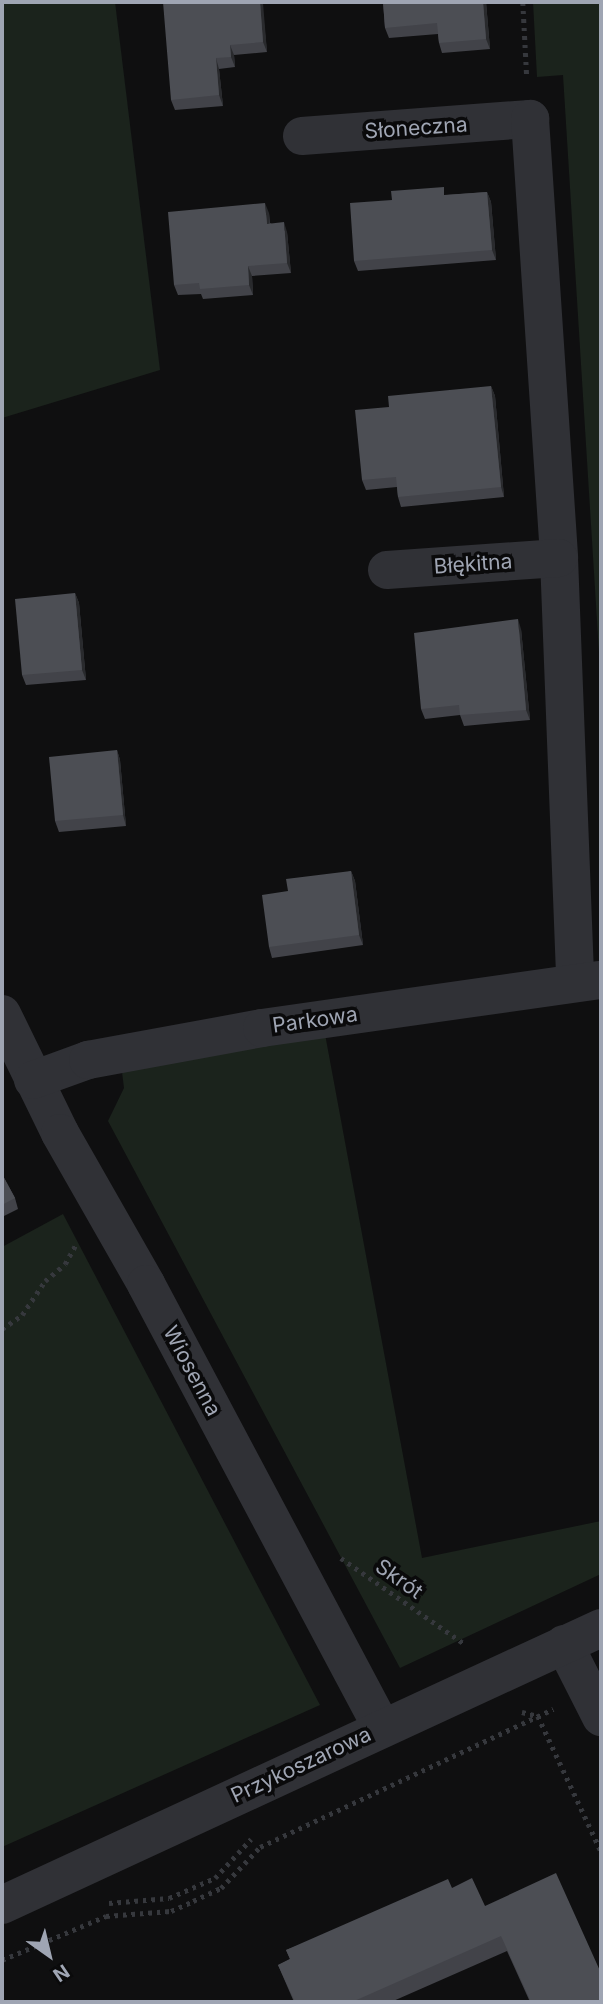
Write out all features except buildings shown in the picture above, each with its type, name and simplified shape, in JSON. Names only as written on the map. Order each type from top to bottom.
[{"type":"street","name":"Słoneczna","points":[[302,136],[530,119]]},
{"type":"street","points":[[530,119],[588,981]]},
{"type":"street","name":"Błękitna","points":[[387,570],[559,558]]},
{"type":"street","name":"Parkowa","points":[[33,1080],[88,1060],[262,1028],[588,981]]},
{"type":"street","name":"Wiosenna","points":[[2,1014],[33,1080],[382,1728]]},
{"type":"street","name":"Przykoszarowa","points":[[2,1905],[601,1628]]},
{"type":"street","points":[[564,1644],[601,1717]]},
{"type":"path","points":[[523,2],[530,119]]},
{"type":"path","points":[[2,1329],[22,1315],[80,1240]]},
{"type":"path","name":"Skrót","points":[[333,1553],[470,1648]]},
{"type":"path","points":[[509,1718],[584,1682]]},
{"type":"path","points":[[2,1960],[106,1916],[171,1911],[193,1901],[221,1888],[260,1847],[538,1716]]},
{"type":"path","points":[[101,1904],[169,1898],[188,1890],[215,1878],[249,1840],[261,1834]]},
{"type":"shaded area","points":[[2,2],[115,2],[160,370],[2,418]]},
{"type":"shaded area","points":[[533,2],[601,2],[601,685],[563,75],[537,77]]},
{"type":"shaded area","points":[[325,1034],[422,1558],[601,1521],[601,1574],[400,1668],[108,1121],[124,1088],[122,1072]]},
{"type":"shaded area","points":[[63,1214],[320,1705],[2,1847],[2,1247]]}]
